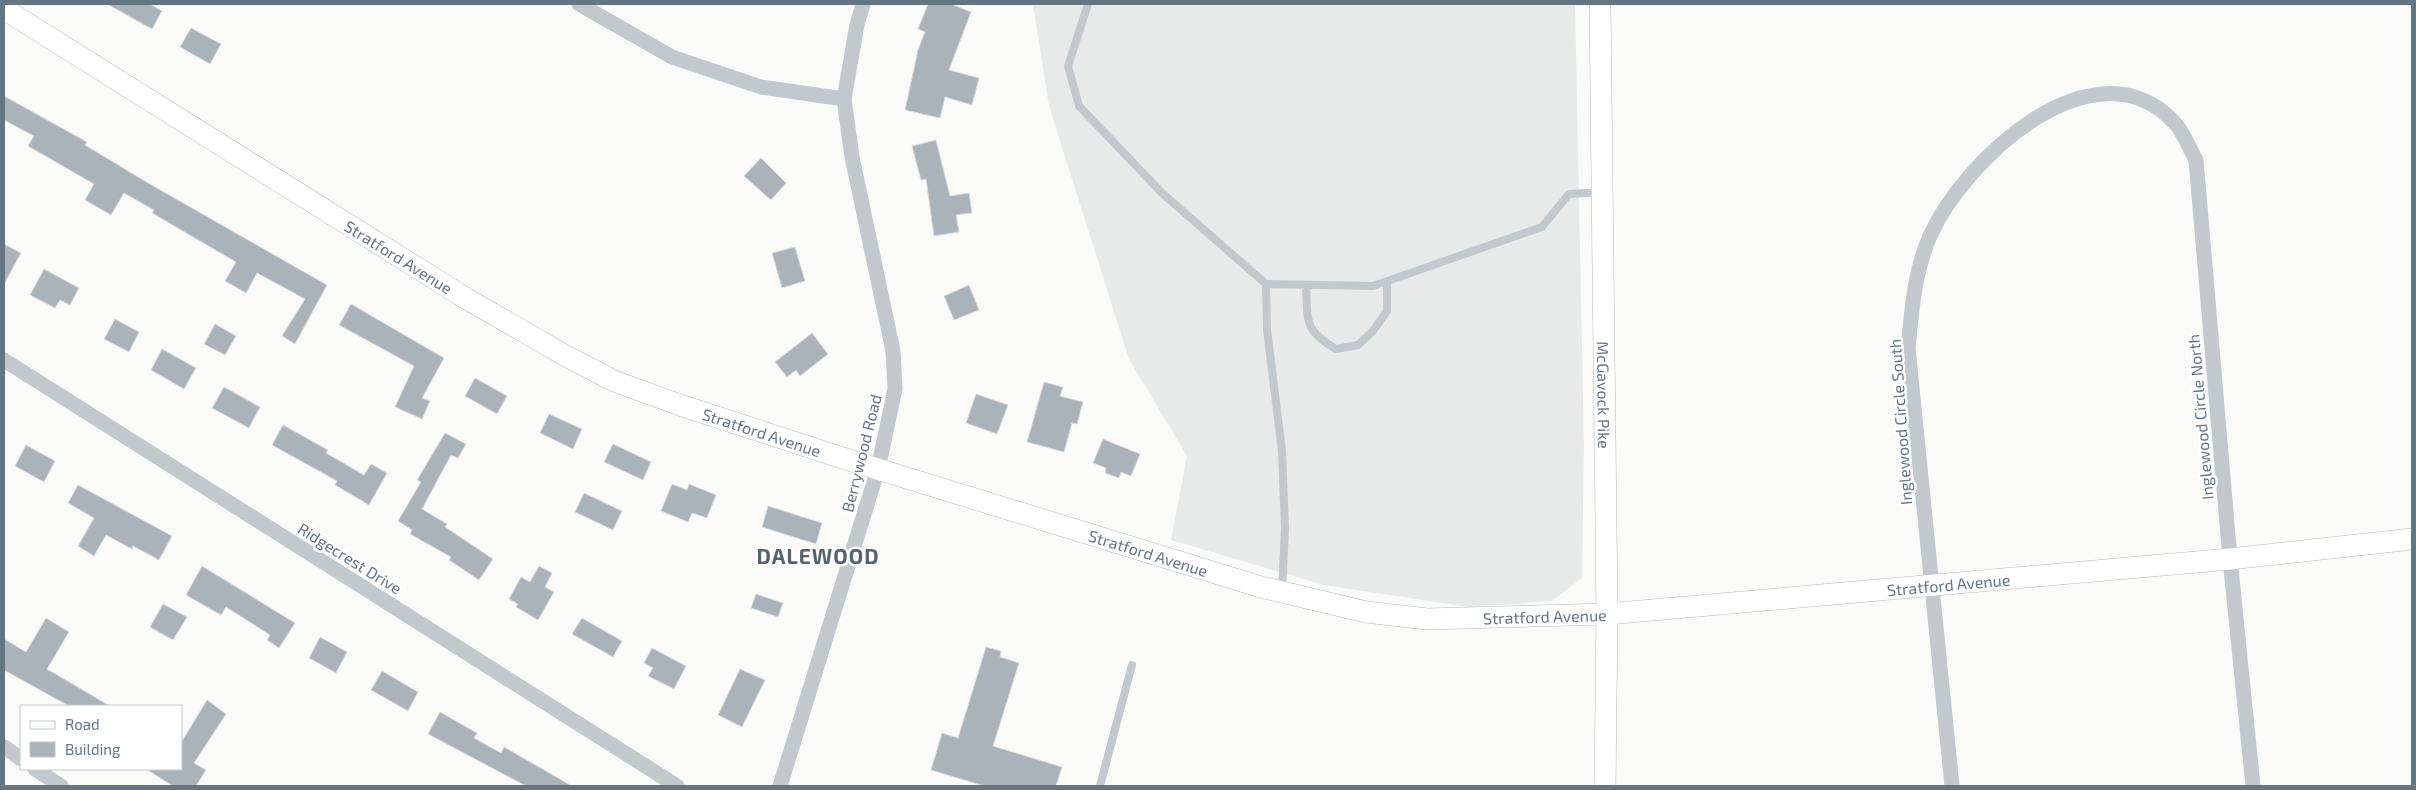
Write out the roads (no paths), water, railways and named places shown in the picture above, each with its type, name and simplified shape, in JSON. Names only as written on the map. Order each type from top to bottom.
[{"type":"street","points":[[579,4],[672,56],[761,87],[844,99]]},
{"type":"street","name":"Berrywood Road","points":[[780,786],[878,469],[895,388],[893,351],[852,157],[844,99],[857,25],[863,4]]},
{"type":"street","name":"McGavock Pike","points":[[1600,4],[1607,614],[1605,786]]},
{"type":"street","name":"Stratford Avenue","points":[[4,9],[458,294],[566,356],[614,381],[670,402],[878,469],[1282,592],[1366,612],[1427,620],[1607,614],[1931,587],[2230,559],[2412,539]]},
{"type":"street","name":"Inglewood Circle North","points":[[2110,92],[2144,100],[2174,121],[2196,160],[2230,559],[2253,786]]},
{"type":"street","name":"Inglewood Circle South","points":[[1952,786],[1908,348],[1915,283],[1930,236],[1959,188],[1984,160],[2017,131],[2066,101],[2110,92]]},
{"type":"street","name":"Ridgecrest Drive","points":[[4,360],[677,786]]},
{"type":"street","points":[[4,747],[20,758]]},
{"type":"street","points":[[36,770],[60,786]]},
{"type":"lane","points":[[1088,4],[1068,66],[1079,106],[1162,193],[1266,284],[1373,286],[1542,227],[1569,194],[1603,192]]},
{"type":"lane","points":[[1306,285],[1308,322],[1318,338],[1336,349],[1358,345],[1374,332],[1387,312],[1387,282]]},
{"type":"lane","points":[[1266,284],[1267,330],[1282,451],[1285,528],[1282,592]]},
{"type":"lane","points":[[1100,786],[1132,664]]},
{"type":"district","name":"DALEWOOD","points":[[818,555]]}]
